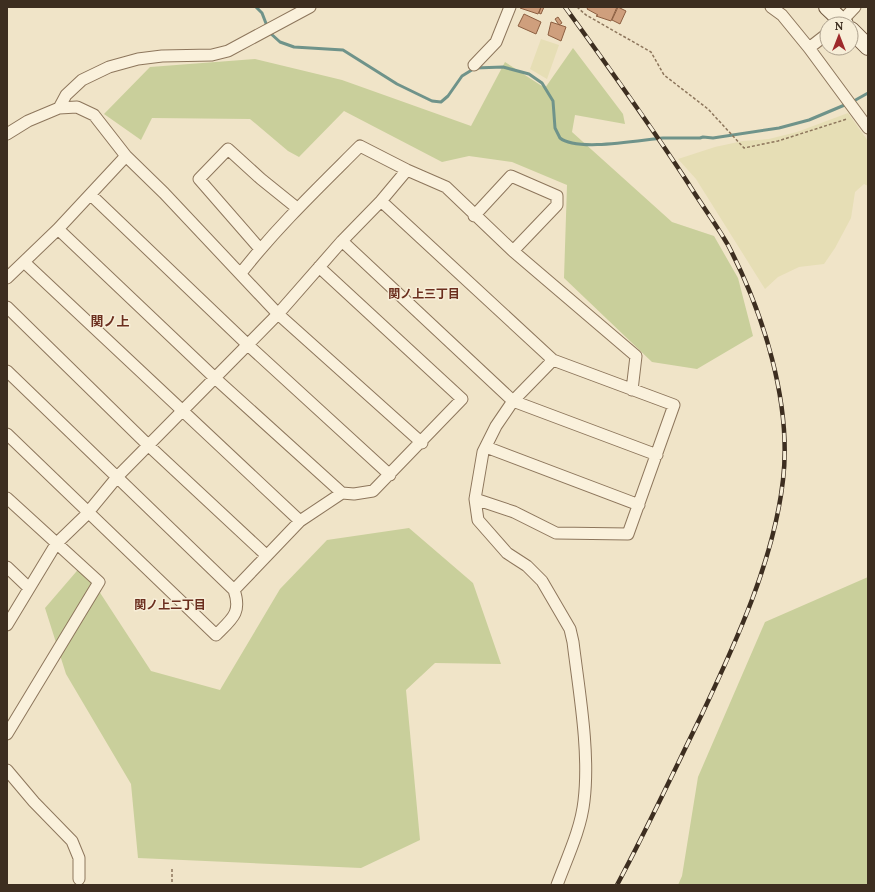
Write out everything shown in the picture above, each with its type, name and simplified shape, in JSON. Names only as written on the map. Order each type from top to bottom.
[{"type":"main road","points":[[827,7],[836,16]]},
{"type":"main road","points":[[859,39],[868,47]]},
{"type":"street","points":[[59,108],[66,95],[82,80],[109,67],[138,59],[162,56],[212,55],[228,52],[275,28],[310,7]]},
{"type":"street","points":[[474,65],[496,42],[510,7]]},
{"type":"street","points":[[771,7],[782,15],[809,48],[868,128]]},
{"type":"street","points":[[850,16],[855,7]]},
{"type":"street","points":[[809,48],[819,40]]},
{"type":"street","points":[[7,134],[28,121],[59,108],[77,107],[94,115],[126,156],[242,273],[278,314],[422,443]]},
{"type":"street","points":[[242,273],[260,249],[297,208],[360,146],[407,170],[446,187],[474,216],[513,251],[636,356],[632,390]]},
{"type":"street","points":[[260,249],[199,179],[228,148],[261,179],[297,208]]},
{"type":"street","points":[[7,278],[58,229],[126,156]]},
{"type":"street","points":[[7,625],[56,544],[89,512],[118,476],[184,412],[278,314],[342,241],[381,201],[407,170]]},
{"type":"street","points":[[474,216],[511,176],[557,196],[557,205],[513,251]]},
{"type":"street","points":[[91,194],[248,345],[390,475]]},
{"type":"street","points":[[381,201],[553,360],[674,405],[628,534],[556,533],[514,512],[475,499]]},
{"type":"street","points":[[58,229],[216,379],[342,493],[354,494],[373,491],[422,443],[462,399],[319,268]]},
{"type":"street","points":[[342,241],[513,401],[657,455]]},
{"type":"street","points":[[24,262],[300,522]]},
{"type":"street","points":[[7,307],[150,446],[266,555]]},
{"type":"street","points":[[553,360],[513,401],[496,426],[483,452],[475,499],[478,520],[507,553],[527,566],[542,581],[570,630],[573,642],[584,748],[584,800],[581,820],[557,885]]},
{"type":"street","points":[[7,371],[118,476],[234,590],[238,601],[235,615],[216,635],[7,434]]},
{"type":"street","points":[[486,447],[639,505]]},
{"type":"street","points":[[234,590],[266,555],[300,522],[342,493]]},
{"type":"street","points":[[7,498],[98,582],[7,734]]},
{"type":"street","points":[[7,567],[29,588]]},
{"type":"street","points":[[7,770],[34,802],[72,841],[79,858],[79,879]]},
{"type":"path","points":[[577,7],[586,15],[651,52],[664,75],[692,95],[744,148],[778,141],[856,111]]},
{"type":"path","points":[[172,869],[172,885]]},
{"type":"shaded area","points":[[541,39],[559,45],[547,79],[530,69]]},
{"type":"shaded area","points":[[848,113],[868,141],[868,186],[864,184],[855,192],[851,218],[835,248],[824,264],[799,267],[778,277],[765,289],[696,179],[678,159],[715,147],[743,141],[769,139],[797,132]]},
{"type":"green space","points":[[573,48],[623,114],[625,124],[575,115],[572,132],[672,222],[714,236],[738,278],[753,336],[697,369],[652,362],[564,278],[567,185],[512,162],[469,156],[442,162],[344,111],[299,157],[288,151],[250,119],[152,118],[141,140],[104,114],[150,67],[255,59],[342,80],[471,126],[505,62],[545,88]]},
{"type":"green space","points":[[409,528],[473,583],[501,664],[435,663],[406,690],[420,840],[361,868],[138,858],[131,784],[66,674],[45,608],[82,565],[151,671],[220,690],[280,589],[327,540]]},
{"type":"green space","points":[[868,577],[868,885],[678,885],[682,876],[698,777],[765,622]]},
{"type":"building","points":[[520,7],[541,7],[538,14],[520,8]]},
{"type":"building","points":[[541,7],[544,7],[541,14],[539,13]]},
{"type":"building","points":[[588,7],[617,7],[611,21],[596,16],[598,15],[587,9]]},
{"type":"building","points":[[618,7],[626,11],[620,24],[612,20]]},
{"type":"building","points":[[524,14],[541,22],[536,34],[518,26]]},
{"type":"building","points":[[558,17],[562,23],[559,25],[555,19]]},
{"type":"building","points":[[551,22],[566,27],[561,41],[548,35]]},
{"type":"waterway","points":[[256,7],[262,13],[267,26]]},
{"type":"waterway","points":[[269,32],[280,42],[294,47],[343,50],[397,84],[432,101],[441,102],[448,96],[462,76],[475,68],[503,67],[529,74],[542,83],[553,101],[555,128],[560,138],[568,142],[580,144],[594,145],[625,143],[663,138],[713,138],[779,128],[809,120],[847,104]]},
{"type":"waterway","points":[[852,102],[868,93]]},
{"type":"railway","points":[[565,7],[658,138],[728,245],[741,271],[753,299],[772,359],[779,389],[785,451],[783,480],[778,510],[771,540],[752,600],[728,658],[702,714],[617,885]]},
{"type":"district","name":"関ノ上三丁目","points":[[424,293]]},
{"type":"district","name":"関ノ上","points":[[110,321]]},
{"type":"district","name":"関ノ上二丁目","points":[[170,604]]}]
